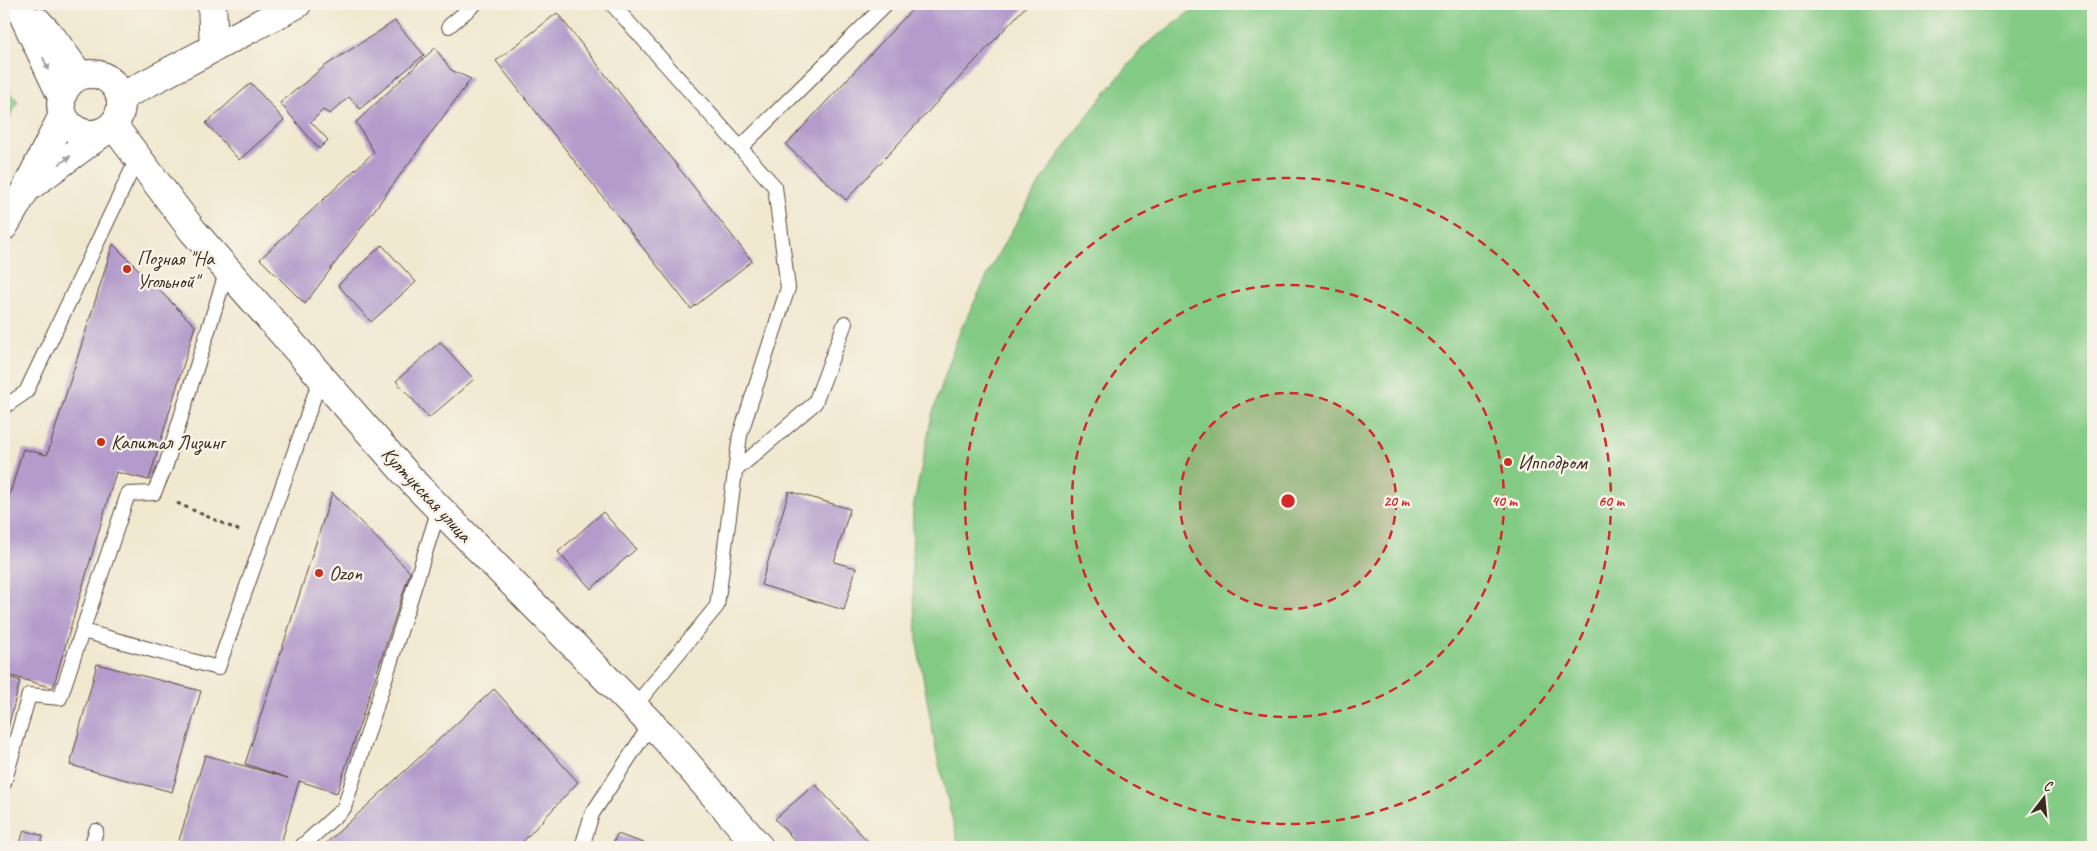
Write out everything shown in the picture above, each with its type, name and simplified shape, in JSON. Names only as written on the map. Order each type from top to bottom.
[{"type":"street","points":[[19,4],[51,36],[80,76]]},
{"type":"street","points":[[19,4],[72,127],[85,134],[95,134],[109,128]]},
{"type":"street","points":[[212,4],[214,48]]},
{"type":"street","points":[[121,97],[297,4]]},
{"type":"street","points":[[4,226],[26,189],[63,106],[72,81],[80,76],[100,75],[109,80],[121,97],[119,117],[109,128],[26,189]]},
{"type":"street","name":"Култукская улица","points":[[109,128],[138,157],[193,231],[439,509],[643,716],[760,847]]},
{"type":"lane","points":[[450,26],[475,4]]},
{"type":"lane","points":[[582,847],[592,814],[643,716],[717,606],[740,435],[788,288],[775,187],[612,4]]},
{"type":"lane","points":[[740,148],[886,4]]},
{"type":"lane","points":[[4,407],[26,392],[138,157]]},
{"type":"lane","points":[[4,783],[29,695],[60,698],[128,494],[154,493],[166,465],[227,270]]},
{"type":"lane","points":[[736,470],[815,403],[845,323]]},
{"type":"lane","points":[[83,630],[218,668],[321,377]]},
{"type":"lane","points":[[301,847],[344,808],[439,509]]},
{"type":"lane","points":[[91,847],[96,831]]},
{"type":"path","points":[[154,493],[263,540]]},
{"type":"green space","name":"Ипподром","points":[[1200,4],[2093,4],[2093,847],[959,847],[937,756],[918,649],[912,569],[913,508],[932,415],[959,333],[998,254],[1039,184],[1082,122],[1144,46]]},
{"type":"green space","points":[[4,86],[18,101],[4,128]]},
{"type":"building","points":[[664,4],[731,4],[731,5],[664,7]]},
{"type":"building","points":[[917,4],[1028,4],[846,200],[786,145]]},
{"type":"building","points":[[557,13],[752,261],[691,309],[496,61]]},
{"type":"building","points":[[395,21],[424,55],[360,109],[349,97],[330,114],[323,110],[311,122],[328,140],[319,149],[280,103],[325,66]]},
{"type":"building","points":[[435,48],[451,70],[471,79],[305,304],[260,259],[374,152],[356,122]]},
{"type":"building","points":[[251,83],[284,120],[239,160],[206,123]]},
{"type":"building","points":[[113,244],[195,326],[149,480],[116,472],[53,688],[4,674],[4,507],[6,507],[23,449],[47,455]]},
{"type":"building","points":[[382,245],[416,282],[371,322],[338,285]]},
{"type":"building","points":[[440,342],[474,379],[429,418],[396,381]]},
{"type":"building","points":[[789,491],[850,509],[834,562],[856,568],[844,610],[761,585]]},
{"type":"building","points":[[332,493],[410,572],[337,793],[299,781],[280,847],[177,847],[205,755],[288,778],[245,764]]},
{"type":"building","points":[[603,512],[636,549],[591,589],[558,552]]},
{"type":"building","points":[[97,664],[201,691],[172,792],[70,765]]},
{"type":"building","points":[[4,676],[20,681],[4,743]]},
{"type":"building","points":[[494,689],[578,782],[518,847],[322,847]]},
{"type":"building","points":[[815,784],[873,847],[801,847],[775,819]]},
{"type":"building","points":[[24,830],[43,836],[40,847],[19,847]]},
{"type":"building","points":[[617,834],[656,847],[612,847]]},
{"type":"place","name":"Позная \"На Угольной\"","points":[[127,269]]},
{"type":"place","name":"Капитал Лизинг","points":[[101,442]]},
{"type":"place","name":"Ипподром","points":[[1508,462]]},
{"type":"place","name":"Ozon","points":[[319,573]]}]
